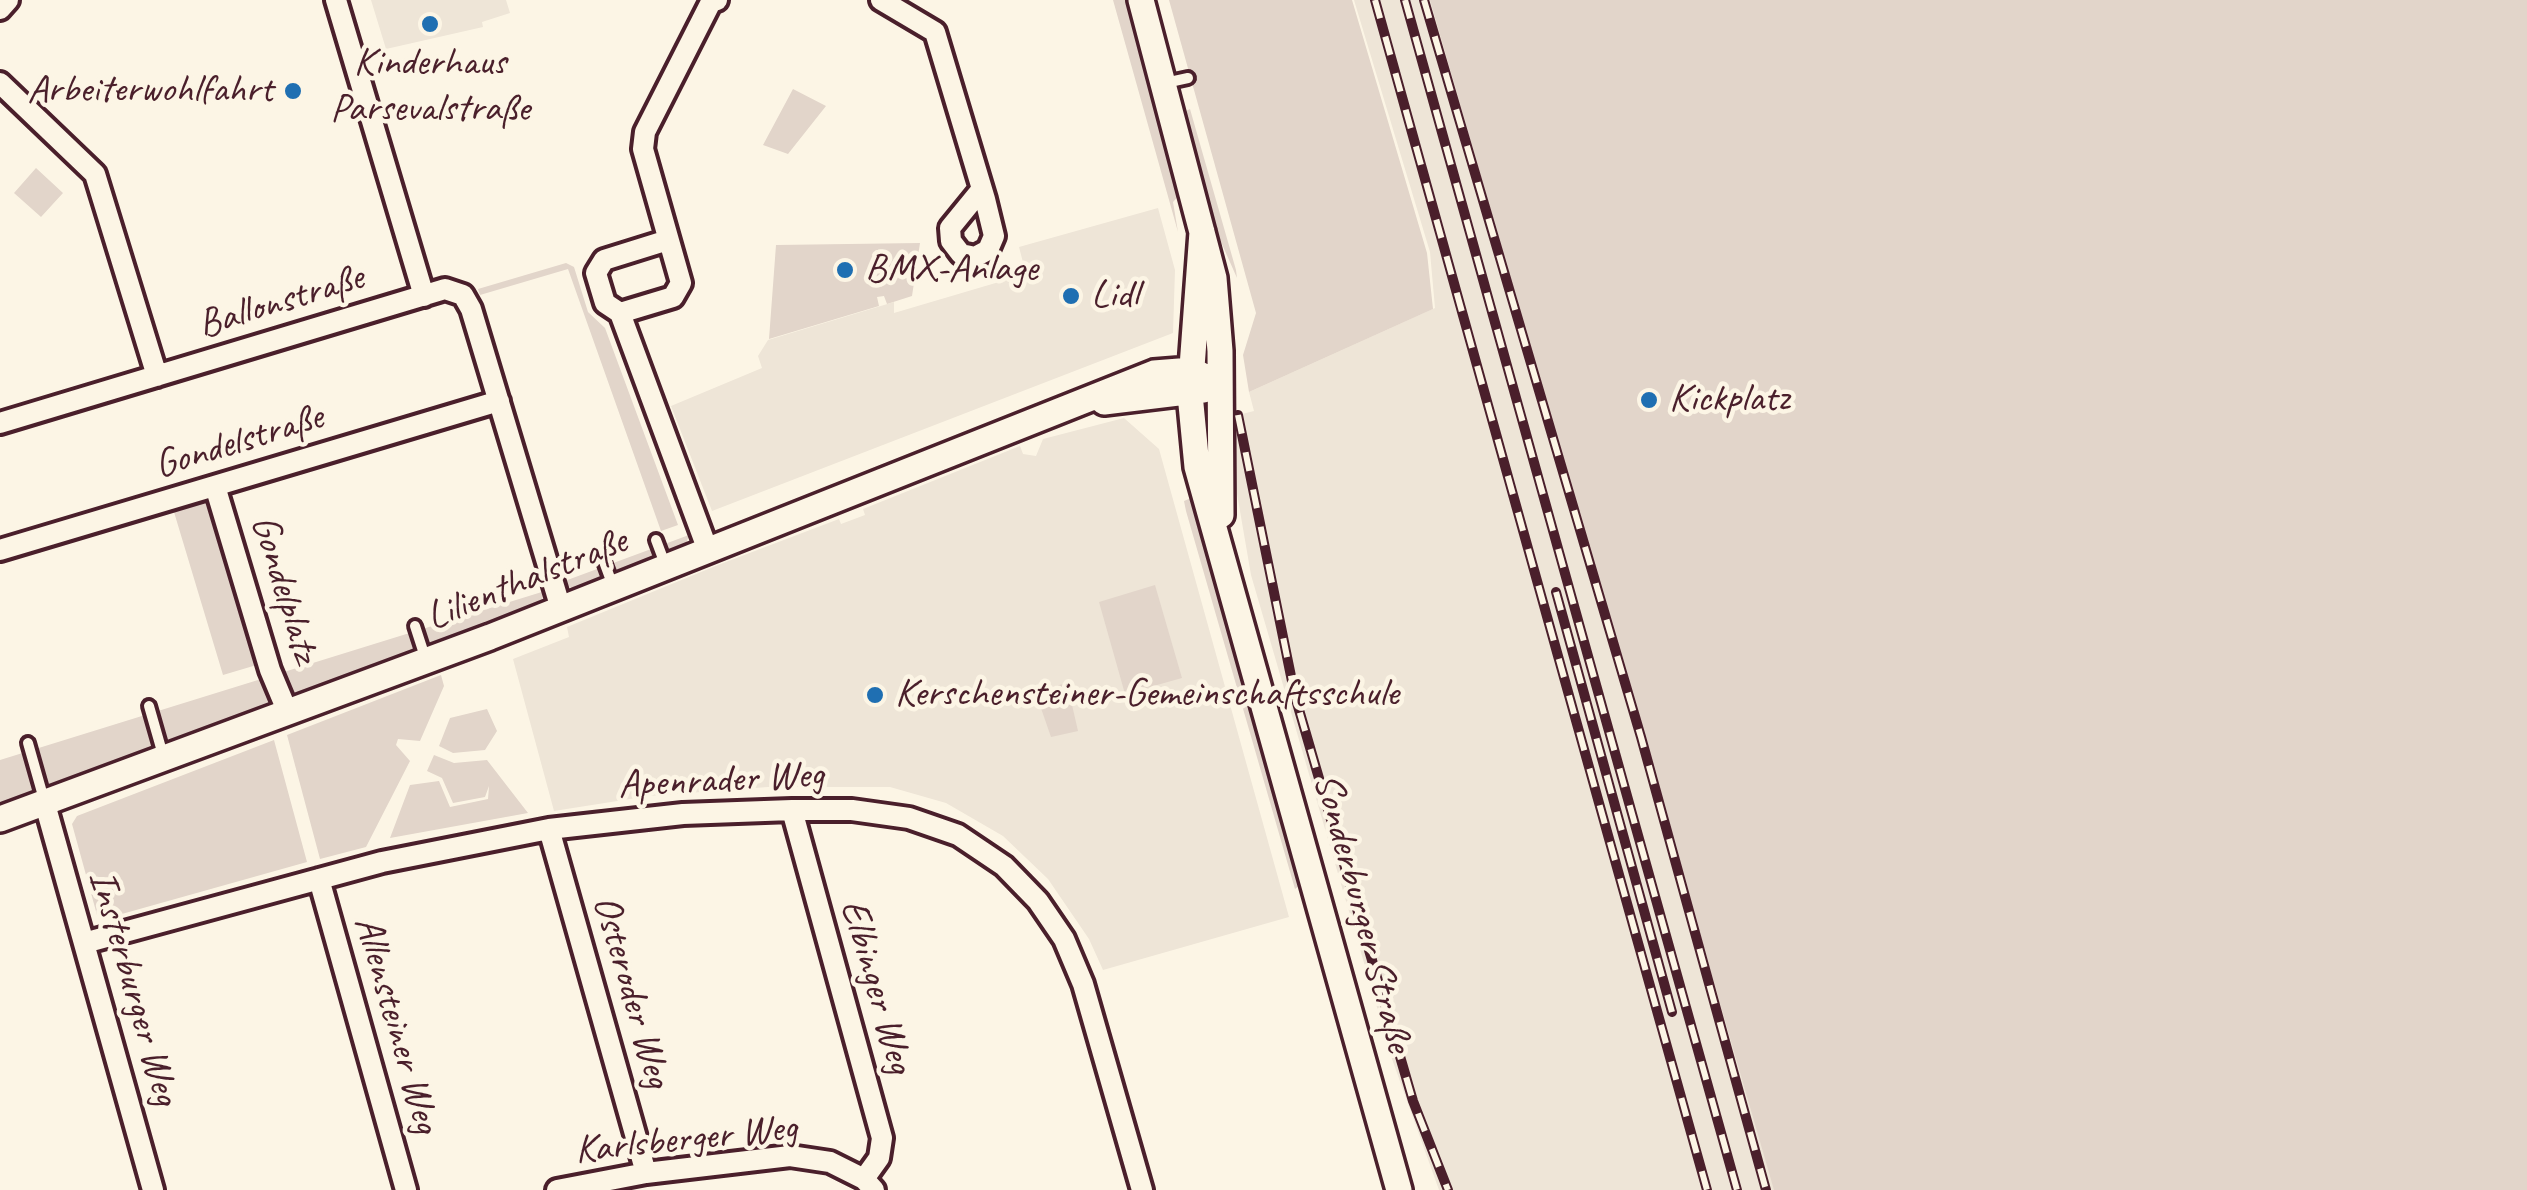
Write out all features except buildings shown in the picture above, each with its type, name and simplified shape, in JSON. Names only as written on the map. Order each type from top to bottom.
[{"type":"street","points":[[0,9],[8,0]]},
{"type":"street","points":[[336,0],[424,296],[446,289],[462,295],[560,610]]},
{"type":"street","points":[[620,314],[673,297],[682,283],[642,149],[645,132],[711,2],[717,0]]},
{"type":"street","points":[[881,0],[935,32],[981,190]]},
{"type":"street","name":"Sonderburger Straße","points":[[1140,0],[1176,81],[1219,318],[1221,540]]},
{"type":"street","name":"Ballonstraße","points":[[0,83],[90,167],[99,184],[157,376]]},
{"type":"street","name":"Sonderburger Straße","points":[[1202,232],[1191,382],[1197,467],[1221,540],[1399,1190]]},
{"type":"street","points":[[670,244],[604,260],[596,273],[605,303],[620,314],[707,548]]},
{"type":"street","name":"Ballonstraße","points":[[0,423],[424,296]]},
{"type":"street","name":"Lilienthalstraße","points":[[0,819],[165,761],[560,610],[707,548],[1080,404],[1191,382],[1220,386]]},
{"type":"street","name":"Gondelstraße","points":[[0,550],[498,401]]},
{"type":"street","name":"Gondelplatz","points":[[215,486],[270,670],[288,714]]},
{"type":"street","name":"Insterburger Weg","points":[[45,804],[153,1190]]},
{"type":"street","name":"Apenrader Weg","points":[[84,943],[319,879],[549,829],[683,814],[792,810],[852,810],[934,826],[982,850],[1022,883],[1064,939],[1079,972],[1142,1190]]},
{"type":"street","name":"Elbinger Weg","points":[[792,810],[882,1138],[869,1184]]},
{"type":"street","name":"Osteroder Weg","points":[[549,829],[646,1173]]},
{"type":"street","name":"Allensteiner Weg","points":[[319,879],[406,1190]]},
{"type":"street","name":"Karlsberger Weg","points":[[557,1190],[646,1173],[790,1156],[830,1162],[869,1184]]},
{"type":"lane","points":[[656,540],[665,565]]},
{"type":"lane","points":[[603,560],[614,587]]},
{"type":"lane","points":[[415,626],[426,660]]},
{"type":"lane","points":[[149,706],[165,761]]},
{"type":"lane","points":[[28,743],[45,804]]},
{"type":"shaded area","name":"Kinderhaus Parsevalstraße","points":[[371,0],[506,0],[510,13],[482,22],[483,27],[386,49]]},
{"type":"shaded area","points":[[1113,0],[1128,0],[1182,192],[1173,202],[1178,232]]},
{"type":"shaded area","points":[[1169,0],[1352,0],[1427,253],[1433,309],[1249,392],[1243,355],[1256,313]]},
{"type":"shaded area","points":[[1354,0],[1431,0],[1776,1190],[1439,1190],[1392,1059],[1251,575],[1229,447],[1230,417],[1254,411],[1249,392],[1435,308],[1430,252]]},
{"type":"shaded area","points":[[1430,0],[2527,0],[2527,1190],[1774,1190]]},
{"type":"shaded area","points":[[793,89],[826,106],[788,154],[763,145]]},
{"type":"shaded area","points":[[1190,109],[1237,278],[1214,226],[1182,113]]},
{"type":"shaded area","points":[[36,168],[63,193],[41,217],[14,193]]},
{"type":"shaded area","points":[[1158,208],[1175,270],[1173,333],[712,511],[671,406],[762,368],[758,356],[768,340],[894,302],[894,313],[1026,274],[1019,247]]},
{"type":"shaded area","name":"BMX-Anlage","points":[[920,243],[912,296],[887,304],[884,296],[877,297],[879,306],[769,339],[776,245]]},
{"type":"shaded area","points":[[566,263],[574,267],[588,312],[605,328],[678,525],[661,531],[568,269],[480,295],[478,289]]},
{"type":"shaded area","name":"Kerschensteiner-Gemeinschaftsschule","points":[[1124,418],[1159,449],[1289,917],[1103,970],[1089,939],[1048,879],[1003,836],[946,803],[890,787],[768,787],[649,796],[554,811],[513,659],[569,637],[567,627],[718,565],[839,519],[841,524],[865,515],[863,509],[1020,446],[1023,454],[1036,456],[1043,439]]},
{"type":"shaded area","points":[[1191,498],[1210,542],[1303,883],[1295,889],[1186,511],[1184,501]]},
{"type":"shaded area","points":[[210,501],[260,664],[223,675],[174,512]]},
{"type":"shaded area","points":[[689,535],[685,547],[578,592],[562,582]]},
{"type":"shaded area","points":[[1155,585],[1182,678],[1125,694],[1099,602]]},
{"type":"shaded area","points":[[545,591],[539,608],[0,806],[0,760]]},
{"type":"shaded area","points":[[441,675],[444,686],[420,741],[398,739],[396,745],[410,761],[366,847],[320,859],[287,735]]},
{"type":"shaded area","points":[[1067,683],[1078,731],[1051,737],[1035,691]]},
{"type":"shaded area","points":[[487,709],[497,731],[485,750],[453,753],[439,746],[450,718]]},
{"type":"shaded area","points":[[274,740],[307,862],[104,919],[97,915],[72,824],[77,816]]},
{"type":"shaded area","points":[[434,755],[454,763],[487,760],[528,813],[390,838],[410,785],[439,781],[450,807],[488,799],[489,786],[485,797],[453,803],[442,778],[427,771]]},
{"type":"railway","points":[[1375,0],[1707,1190]]},
{"type":"railway","points":[[1405,0],[1737,1190]]},
{"type":"railway","points":[[1424,0],[1641,737],[1766,1190]]},
{"type":"railway","points":[[1238,415],[1295,696],[1413,1101],[1448,1190]]},
{"type":"railway","points":[[1556,592],[1672,1012]]},
{"type":"place","name":"Kinderhaus Parsevalstraße","points":[[430,24]]},
{"type":"place","name":"Arbeiterwohlfahrt","points":[[293,91]]},
{"type":"place","name":"BMX-Anlage","points":[[845,270]]},
{"type":"place","name":"Lidl","points":[[1071,296]]},
{"type":"place","name":"Kickplatz","points":[[1649,400]]},
{"type":"place","name":"Kerschensteiner-Gemeinschaftsschule","points":[[875,695]]}]
